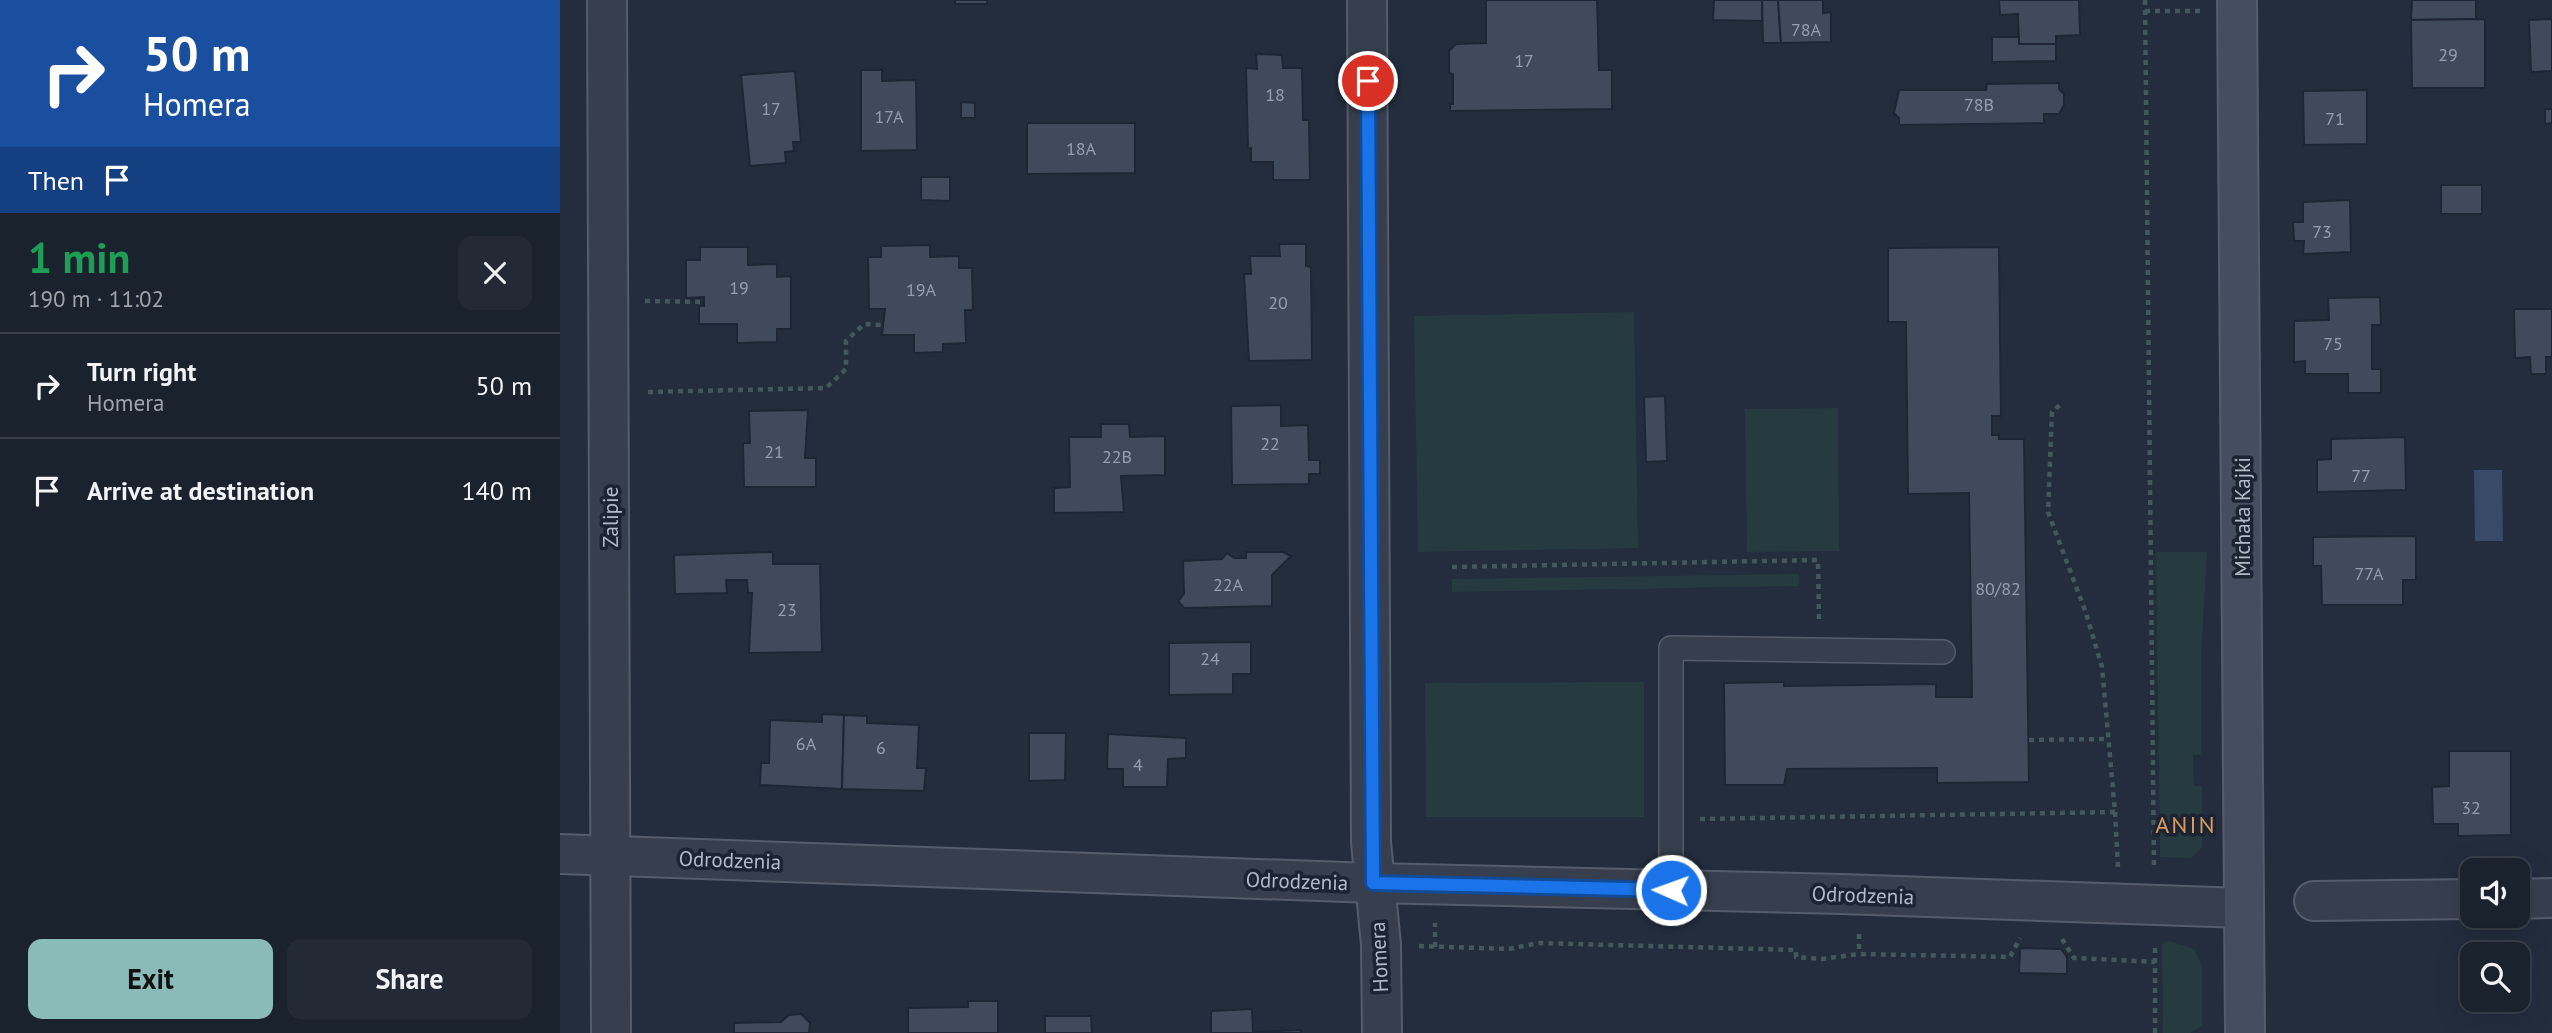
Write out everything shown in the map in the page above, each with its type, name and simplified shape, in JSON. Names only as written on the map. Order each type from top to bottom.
[{"type":"street","name":"Zalipie","points":[[607,0],[611,379],[611,1033]]},
{"type":"street","name":"Homera","points":[[1367,0],[1373,883],[1381,945],[1382,1033]]},
{"type":"street","name":"Michała Kajki","points":[[2237,0],[2245,1033]]},
{"type":"street","name":"Odrodzenia","points":[[560,855],[1373,883],[2243,908]]},
{"type":"street","points":[[2530,899],[2552,898]]},
{"type":"street","points":[[2314,901],[2460,899]]},
{"type":"lane","points":[[1671,890],[1671,648],[1943,652]]},
{"type":"path","points":[[2145,0],[2154,878]]},
{"type":"path","points":[[653,301],[704,302]]},
{"type":"path","points":[[654,392],[826,388],[846,369],[846,341],[864,324],[882,325]]},
{"type":"path","points":[[2063,402],[2052,412],[2048,512],[2086,613],[2102,667],[2118,878]]},
{"type":"path","points":[[1452,567],[1818,560],[1819,650]]},
{"type":"path","points":[[2029,740],[2109,739]]},
{"type":"path","points":[[1671,819],[2115,812]]},
{"type":"path","points":[[1381,945],[1509,949],[1538,943],[1796,950],[1796,957],[1822,959],[1859,954],[2010,957],[2022,935]]},
{"type":"path","points":[[2048,937],[2061,938],[2074,958],[2155,962]]},
{"type":"path","points":[[2155,938],[2155,1033]]},
{"type":"green space","points":[[1634,312],[1638,548],[1418,552],[1414,316]]},
{"type":"green space","points":[[1838,408],[1839,551],[1747,552],[1745,409]]},
{"type":"green space","points":[[2156,552],[2207,552],[2201,657],[2201,754],[2193,755],[2194,786],[2202,786],[2202,847],[2191,858],[2160,857]]},
{"type":"green space","points":[[1799,574],[1799,586],[1452,592],[1452,579]]},
{"type":"green space","points":[[1644,682],[1644,817],[1426,817],[1425,683]]},
{"type":"green space","points":[[2169,941],[2194,949],[2202,966],[2202,1026],[2190,1033],[2163,1033],[2162,944]]},
{"type":"water","points":[[2474,470],[2502,470],[2503,541],[2475,541]]},
{"type":"building","points":[[955,0],[987,0],[987,4],[955,4]]},
{"type":"building","points":[[1486,0],[1597,0],[1599,70],[1612,70],[1612,109],[1450,111],[1450,104],[1453,104],[1453,74],[1449,73],[1449,51],[1456,44],[1486,43]]},
{"type":"building","points":[[1714,0],[1762,0],[1762,21],[1713,20]]},
{"type":"building","points":[[1762,0],[1778,0],[1781,43],[1763,43]]},
{"type":"building","points":[[1778,0],[1823,0],[1823,13],[1831,12],[1831,42],[1781,43]]},
{"type":"building","points":[[1999,0],[2079,0],[2080,35],[2056,36],[2056,44],[2019,44],[2018,14],[2000,15]]},
{"type":"building","points":[[2412,0],[2476,0],[2476,19],[2411,20]]},
{"type":"building","points":[[2485,19],[2485,88],[2412,88],[2411,20]]},
{"type":"building","points":[[2552,19],[2552,71],[2531,72],[2529,20]]},
{"type":"building","points":[[1992,37],[2019,37],[2019,44],[2056,44],[2056,61],[1992,62]]},
{"type":"building","points":[[1256,54],[1282,55],[1283,68],[1302,68],[1303,120],[1309,120],[1310,180],[1273,180],[1273,162],[1251,162],[1251,148],[1248,148],[1246,68],[1257,69]]},
{"type":"building","points":[[861,70],[882,70],[882,81],[916,80],[917,150],[861,151]]},
{"type":"building","points":[[795,71],[801,142],[793,142],[794,151],[785,152],[786,163],[750,166],[741,75]]},
{"type":"building","points":[[2059,83],[2059,89],[2064,94],[2064,105],[2059,114],[2044,114],[2044,123],[1899,125],[1899,118],[1894,113],[1899,90],[1986,90],[1987,84]]},
{"type":"building","points":[[2367,90],[2367,144],[2304,145],[2303,91]]},
{"type":"building","points":[[961,102],[975,103],[975,118],[961,118]]},
{"type":"building","points":[[2545,109],[2552,109],[2552,123],[2545,124]]},
{"type":"building","points":[[1027,123],[1135,123],[1135,173],[1027,174]]},
{"type":"building","points":[[921,177],[950,177],[950,201],[921,200]]},
{"type":"building","points":[[2441,185],[2482,185],[2482,214],[2441,214]]},
{"type":"building","points":[[2350,200],[2351,252],[2303,254],[2304,241],[2294,241],[2293,222],[2303,222],[2303,202]]},
{"type":"building","points":[[1279,244],[1306,244],[1306,266],[1311,267],[1312,360],[1249,361],[1244,274],[1251,274],[1250,256],[1280,256]]},
{"type":"building","points":[[930,245],[930,257],[959,256],[959,268],[972,268],[973,310],[965,310],[966,343],[943,344],[943,352],[914,353],[914,335],[882,335],[885,309],[869,309],[868,257],[881,257],[881,246]]},
{"type":"building","points":[[700,247],[748,247],[748,265],[777,264],[777,277],[791,276],[791,329],[777,329],[777,342],[737,343],[737,324],[699,324],[699,306],[704,306],[704,297],[686,298],[686,260],[700,260]]},
{"type":"building","points":[[1999,247],[2001,416],[1992,416],[1992,435],[1999,435],[1999,439],[2024,439],[2029,782],[1937,783],[1937,768],[1787,769],[1784,785],[1725,785],[1724,683],[1784,682],[1784,686],[1936,684],[1936,697],[1972,697],[1969,493],[1908,494],[1906,322],[1888,322],[1888,248]]},
{"type":"building","points":[[2380,297],[2381,325],[2372,325],[2372,369],[2381,369],[2381,393],[2348,393],[2348,374],[2305,374],[2305,361],[2294,362],[2294,321],[2329,320],[2328,298]]},
{"type":"building","points":[[2514,309],[2552,309],[2552,357],[2546,357],[2546,374],[2531,374],[2530,357],[2515,358]]},
{"type":"building","points":[[1665,396],[1667,461],[1646,462],[1644,397]]},
{"type":"building","points":[[1281,405],[1281,426],[1308,425],[1309,460],[1320,460],[1320,474],[1309,474],[1309,484],[1232,485],[1231,406]]},
{"type":"building","points":[[808,410],[805,458],[816,458],[816,487],[744,487],[743,443],[750,443],[749,411]]},
{"type":"building","points":[[1101,424],[1129,424],[1130,437],[1165,436],[1165,475],[1121,476],[1124,512],[1054,513],[1054,488],[1070,487],[1069,437],[1101,437]]},
{"type":"building","points":[[2405,437],[2406,490],[2317,492],[2317,460],[2331,459],[2331,439]]},
{"type":"building","points":[[2416,536],[2416,580],[2403,580],[2403,605],[2322,605],[2321,566],[2313,566],[2313,537]]},
{"type":"building","points":[[773,552],[773,564],[820,564],[822,652],[749,653],[752,593],[748,593],[747,580],[726,580],[727,593],[675,594],[674,555]]},
{"type":"building","points":[[1246,552],[1283,552],[1291,556],[1272,575],[1272,606],[1184,608],[1178,601],[1184,594],[1183,561],[1222,559],[1227,553],[1234,558],[1246,558]]},
{"type":"building","points":[[1251,642],[1251,674],[1233,674],[1233,694],[1169,695],[1169,643]]},
{"type":"building","points":[[822,714],[844,715],[842,789],[760,785],[761,763],[769,763],[770,720],[822,722]]},
{"type":"building","points":[[844,715],[867,716],[867,723],[919,725],[917,768],[926,768],[924,791],[842,789]]},
{"type":"building","points":[[1029,733],[1066,733],[1065,780],[1029,781]]},
{"type":"building","points":[[1108,734],[1186,738],[1186,758],[1168,759],[1167,787],[1123,787],[1123,769],[1107,769]]},
{"type":"building","points":[[2449,751],[2511,751],[2511,835],[2458,836],[2458,824],[2433,824],[2432,787],[2449,786]]},
{"type":"building","points":[[2020,948],[2061,949],[2067,957],[2067,974],[2019,973]]},
{"type":"building","points":[[968,1001],[998,1001],[998,1033],[908,1033],[908,1008],[968,1007]]},
{"type":"building","points":[[1252,1009],[1253,1032],[1301,1030],[1301,1033],[1211,1033],[1211,1011]]},
{"type":"building","points":[[801,1014],[810,1023],[809,1033],[734,1033],[734,1023],[781,1022],[789,1015]]},
{"type":"building","points":[[1045,1016],[1091,1016],[1092,1033],[1045,1033]]},
{"type":"district","name":"ANIN","points":[[2186,824]]},
{"type":"route","points":[[1368,81],[1373,883],[1671,890]]}]
